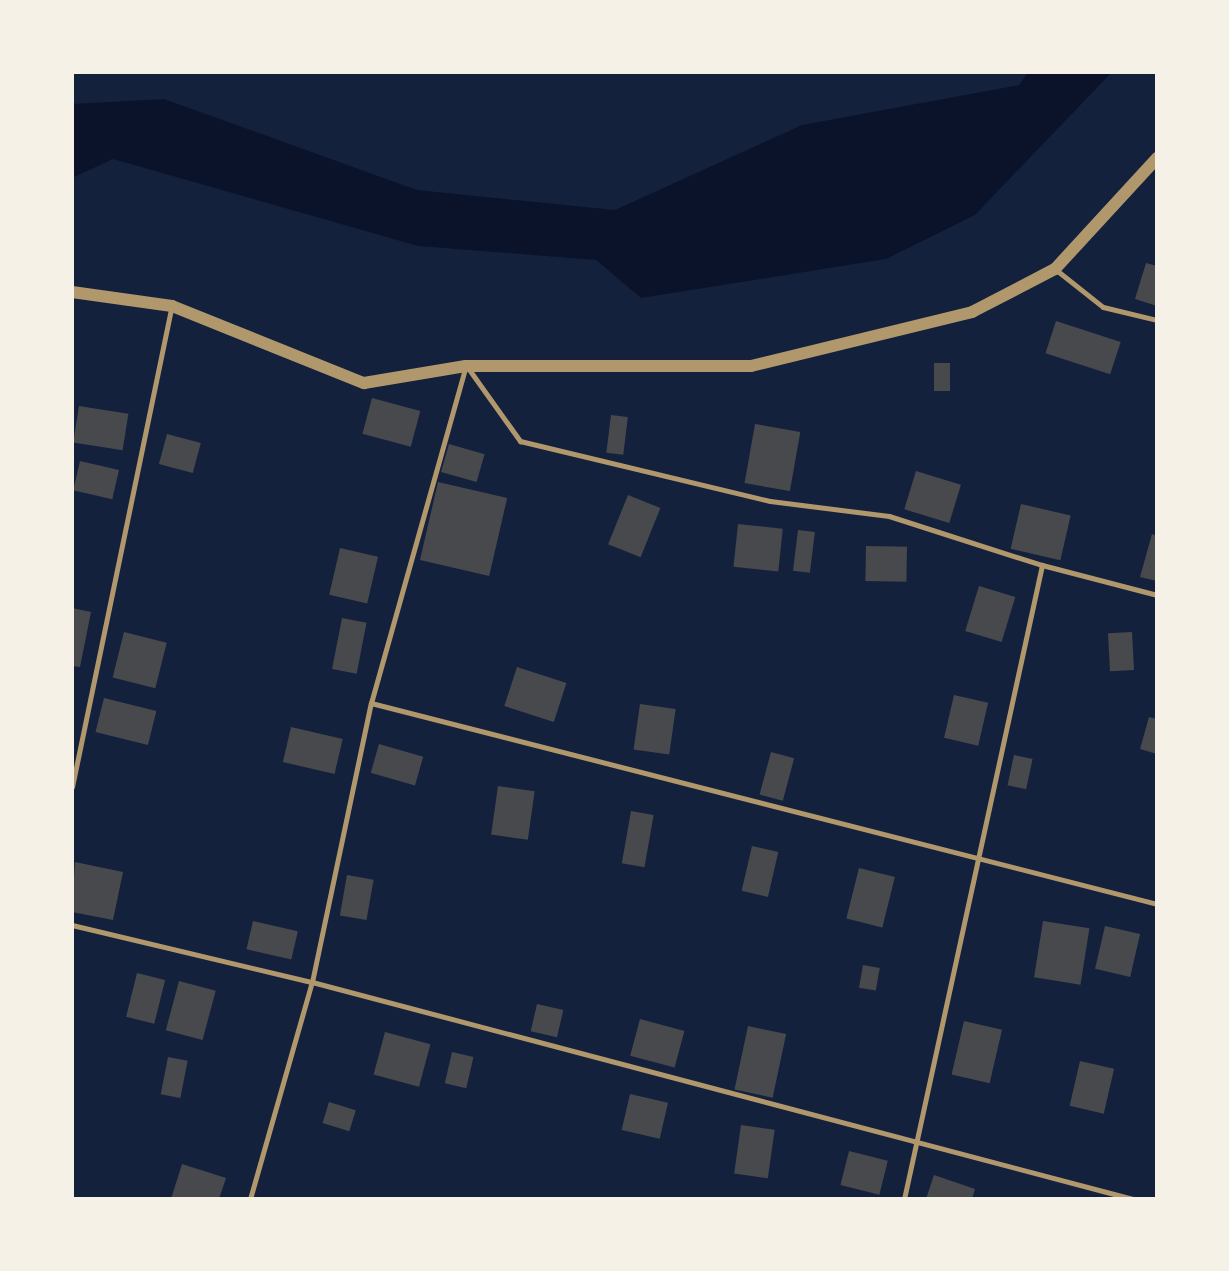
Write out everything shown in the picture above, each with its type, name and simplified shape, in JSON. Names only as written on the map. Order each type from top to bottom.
[{"type":"street","points":[[72,292],[172,306],[364,383],[466,366],[751,366],[972,313],[1055,269],[1157,158]]},
{"type":"lane","points":[[1055,269],[1103,307],[1157,320]]},
{"type":"lane","points":[[72,787],[172,306]]},
{"type":"lane","points":[[466,366],[520,440],[771,501],[889,516],[1042,565],[1157,595]]},
{"type":"lane","points":[[250,1199],[312,982],[372,703],[466,366]]},
{"type":"lane","points":[[904,1199],[918,1144],[975,858],[1042,565]]},
{"type":"lane","points":[[372,703],[1157,904]]},
{"type":"lane","points":[[72,925],[312,982],[1133,1199]]},
{"type":"water","points":[[1028,72],[1112,72],[975,215],[886,259],[641,298],[596,260],[418,246],[113,159],[72,178],[72,104],[164,99],[417,190],[615,210],[802,125],[1019,85]]},
{"type":"building","points":[[1146,263],[1157,266],[1157,306],[1135,299]]},
{"type":"building","points":[[1056,321],[1121,342],[1110,374],[1045,353]]},
{"type":"building","points":[[934,363],[950,363],[950,391],[934,391]]},
{"type":"building","points":[[372,398],[420,411],[411,447],[362,434]]},
{"type":"building","points":[[79,406],[128,414],[123,450],[73,443]]},
{"type":"building","points":[[611,415],[628,417],[623,455],[606,453]]},
{"type":"building","points":[[755,424],[800,432],[790,491],[745,483]]},
{"type":"building","points":[[167,434],[201,443],[193,473],[159,464]]},
{"type":"building","points":[[449,444],[485,454],[477,482],[441,472]]},
{"type":"building","points":[[80,461],[119,470],[112,499],[73,490]]},
{"type":"building","points":[[916,471],[961,485],[949,523],[904,509]]},
{"type":"building","points":[[438,482],[507,498],[489,576],[420,560]]},
{"type":"building","points":[[628,495],[660,508],[641,557],[608,544]]},
{"type":"building","points":[[1021,504],[1071,515],[1060,560],[1011,549]]},
{"type":"building","points":[[738,524],[783,529],[778,571],[734,567]]},
{"type":"building","points":[[798,530],[815,532],[810,573],[793,571]]},
{"type":"building","points":[[1152,534],[1157,536],[1157,581],[1140,577]]},
{"type":"building","points":[[866,546],[907,547],[906,582],[865,581]]},
{"type":"building","points":[[340,548],[378,557],[367,604],[329,595]]},
{"type":"building","points":[[979,586],[1015,597],[1002,642],[965,631]]},
{"type":"building","points":[[72,608],[91,612],[80,667],[72,666]]},
{"type":"building","points":[[342,618],[367,623],[357,674],[332,669]]},
{"type":"building","points":[[124,632],[167,643],[155,688],[113,678]]},
{"type":"building","points":[[1132,632],[1134,670],[1110,671],[1108,633]]},
{"type":"building","points":[[517,667],[566,683],[554,722],[504,706]]},
{"type":"building","points":[[954,695],[988,703],[978,746],[944,738]]},
{"type":"building","points":[[104,698],[156,711],[148,745],[96,732]]},
{"type":"building","points":[[640,704],[676,709],[669,755],[634,750]]},
{"type":"building","points":[[1149,717],[1157,719],[1157,754],[1140,749]]},
{"type":"building","points":[[291,727],[343,739],[335,774],[283,762]]},
{"type":"building","points":[[379,744],[423,757],[415,786],[371,773]]},
{"type":"building","points":[[771,752],[794,758],[783,801],[760,795]]},
{"type":"building","points":[[1014,755],[1033,759],[1026,789],[1008,785]]},
{"type":"building","points":[[498,786],[535,791],[528,840],[491,835]]},
{"type":"building","points":[[631,811],[654,815],[644,867],[622,863]]},
{"type":"building","points":[[752,846],[778,852],[768,897],[742,891]]},
{"type":"building","points":[[75,862],[123,872],[113,920],[72,912]]},
{"type":"building","points":[[859,868],[895,877],[882,927],[846,918]]},
{"type":"building","points":[[347,875],[374,880],[366,920],[340,915]]},
{"type":"building","points":[[253,921],[298,931],[291,960],[246,949]]},
{"type":"building","points":[[1043,921],[1089,928],[1081,985],[1034,977]]},
{"type":"building","points":[[1105,926],[1140,934],[1130,977],[1095,969]]},
{"type":"building","points":[[863,965],[880,968],[876,991],[859,988]]},
{"type":"building","points":[[137,973],[165,980],[154,1024],[126,1017]]},
{"type":"building","points":[[179,981],[216,991],[203,1040],[166,1030]]},
{"type":"building","points":[[537,1004],[563,1010],[557,1037],[531,1031]]},
{"type":"building","points":[[640,1019],[684,1031],[675,1068],[630,1056]]},
{"type":"building","points":[[964,1021],[1002,1030],[990,1083],[952,1075]]},
{"type":"building","points":[[748,1026],[786,1034],[773,1098],[734,1090]]},
{"type":"building","points":[[385,1032],[430,1044],[419,1087],[374,1075]]},
{"type":"building","points":[[452,1052],[473,1057],[466,1088],[445,1083]]},
{"type":"building","points":[[168,1057],[188,1061],[180,1098],[161,1094]]},
{"type":"building","points":[[1080,1061],[1114,1069],[1104,1114],[1070,1106]]},
{"type":"building","points":[[630,1094],[668,1103],[660,1139],[622,1130]]},
{"type":"building","points":[[329,1102],[356,1110],[349,1131],[323,1123]]},
{"type":"building","points":[[741,1125],[775,1130],[768,1178],[734,1174]]},
{"type":"building","points":[[849,1151],[888,1161],[879,1195],[841,1185]]},
{"type":"building","points":[[182,1164],[226,1178],[219,1199],[171,1199]]},
{"type":"building","points":[[934,1175],[975,1189],[972,1199],[926,1199]]}]
